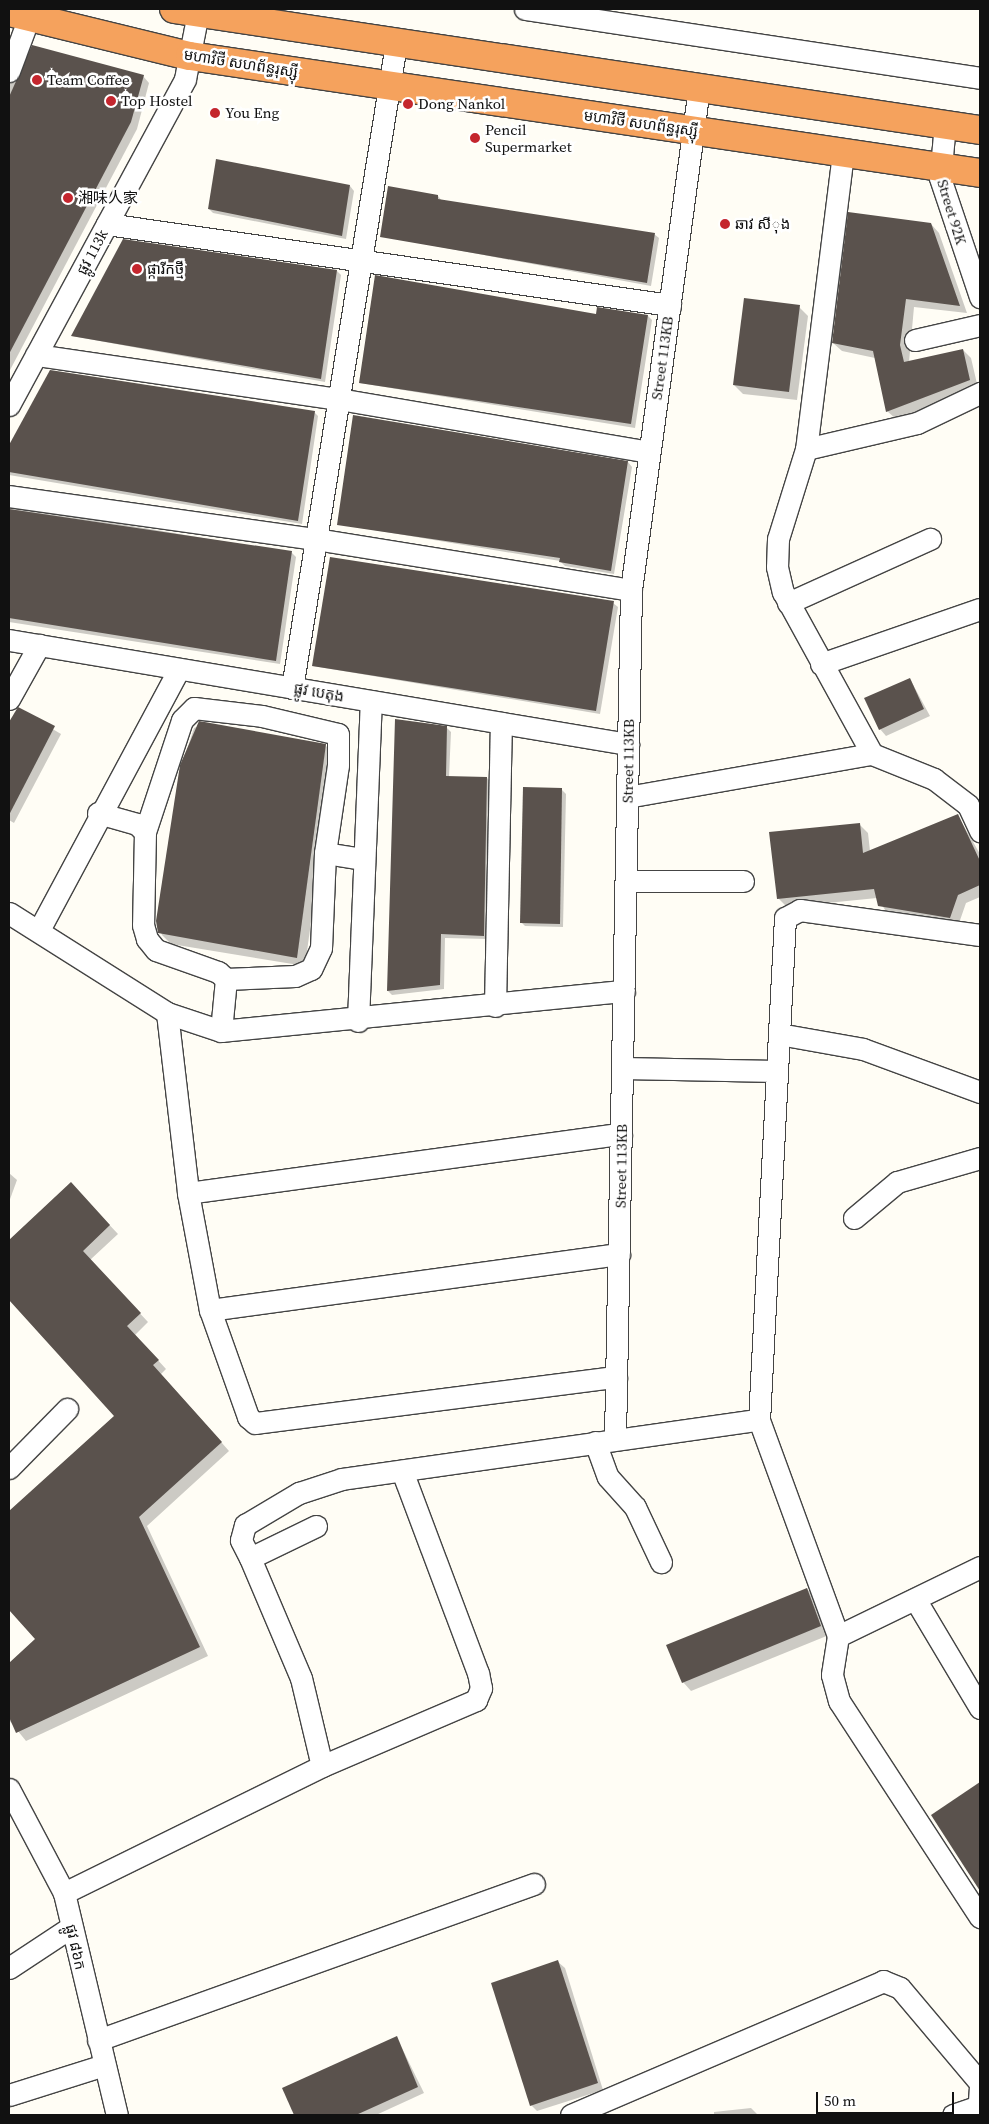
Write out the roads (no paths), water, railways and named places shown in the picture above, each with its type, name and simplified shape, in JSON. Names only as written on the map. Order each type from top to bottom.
[{"type":"highway","points":[[186,11],[396,44],[980,130]]},
{"type":"highway","name":"មហាវិថី សហព័ន្ធរុស្ស៊ី","points":[[23,13],[190,56],[980,173]]},
{"type":"street","points":[[525,9],[980,78]]},
{"type":"street","name":"ផ្លូវ 113k","points":[[9,405],[15,377],[36,355],[185,79],[190,56],[186,11]]},
{"type":"street","points":[[9,71],[23,13]]},
{"type":"street","points":[[292,688],[396,44]]},
{"type":"street","name":"Street 113KB","points":[[605,1440],[616,1377],[631,590],[699,88]]},
{"type":"street","name":"Street 92K","points":[[945,124],[940,178],[980,297]]},
{"type":"street","points":[[843,153],[806,449],[778,539],[777,567],[788,604],[872,754]]},
{"type":"street","points":[[107,224],[670,305]]},
{"type":"street","points":[[915,340],[980,325]]},
{"type":"street","points":[[36,355],[339,399],[649,452]]},
{"type":"street","points":[[806,449],[917,423],[980,393]]},
{"type":"street","points":[[9,496],[316,538],[631,590]]},
{"type":"street","points":[[788,604],[930,539]]},
{"type":"street","points":[[821,664],[980,609]]},
{"type":"street","name":"ផ្លូវ បេតុង","points":[[9,640],[628,744]]},
{"type":"street","points":[[9,699],[39,645]]},
{"type":"street","points":[[38,930],[98,813],[179,669]]},
{"type":"street","points":[[262,716],[266,684]]},
{"type":"street","points":[[358,1021],[371,701]]},
{"type":"street","points":[[199,707],[262,716],[338,734],[338,766],[325,853],[321,948],[310,969],[295,976],[226,979],[218,972],[156,950],[147,939],[142,925],[145,832],[188,711],[199,707]]},
{"type":"street","points":[[495,1006],[501,723]]},
{"type":"street","points":[[627,797],[872,754],[934,779],[974,802],[980,831]]},
{"type":"street","points":[[98,813],[137,824],[145,832]]},
{"type":"street","points":[[325,853],[364,859]]},
{"type":"street","points":[[626,881],[743,881]]},
{"type":"street","points":[[980,935],[800,910],[789,914],[779,1034],[759,1420],[838,1636],[832,1676],[839,1701],[980,1917]]},
{"type":"street","points":[[9,913],[167,1013],[221,1031],[358,1021],[624,991]]},
{"type":"street","points":[[221,1031],[226,979]]},
{"type":"street","points":[[167,1013],[188,1193],[210,1310],[248,1417],[263,1425],[616,1377]]},
{"type":"street","points":[[779,1034],[863,1048],[980,1092]]},
{"type":"street","points":[[622,1068],[777,1071]]},
{"type":"street","points":[[188,1193],[621,1134]]},
{"type":"street","points":[[854,1218],[897,1182],[980,1158]]},
{"type":"street","points":[[210,1310],[619,1254]]},
{"type":"street","points":[[9,1468],[67,1409]]},
{"type":"street","points":[[322,1766],[301,1678],[241,1540],[245,1525],[299,1493],[342,1479],[605,1440],[759,1420]]},
{"type":"street","points":[[605,1440],[608,1477],[635,1506],[662,1562]]},
{"type":"street","points":[[64,1893],[322,1766],[476,1700],[481,1688],[402,1471]]},
{"type":"street","points":[[250,1558],[316,1526]]},
{"type":"street","points":[[838,1636],[980,1567]]},
{"type":"street","points":[[915,1599],[980,1708]]},
{"type":"street","name":"ផ្លូវ ៨៦ក","points":[[9,1789],[64,1893],[117,2115]]},
{"type":"street","points":[[98,2040],[534,1884]]},
{"type":"street","points":[[9,1967],[72,1927]]},
{"type":"street","points":[[571,2115],[615,2107],[883,1981],[900,1988],[980,2084],[977,2111],[953,2115]]},
{"type":"street","points":[[9,2096],[104,2065]]},
{"type":"place","name":"Team Coffee","points":[[37,80]]},
{"type":"place","name":"Top Hostel","points":[[111,101]]},
{"type":"place","name":"Dong Nankol","points":[[408,104]]},
{"type":"place","name":"You Eng","points":[[215,113]]},
{"type":"place","name":"Pencil Supermarket","points":[[475,138]]},
{"type":"place","name":"湘味人家","points":[[68,198]]},
{"type":"place","name":"ឆាវ សីុង","points":[[725,224]]},
{"type":"place","name":"ផ្ការីកថ្មី","points":[[137,269]]}]
